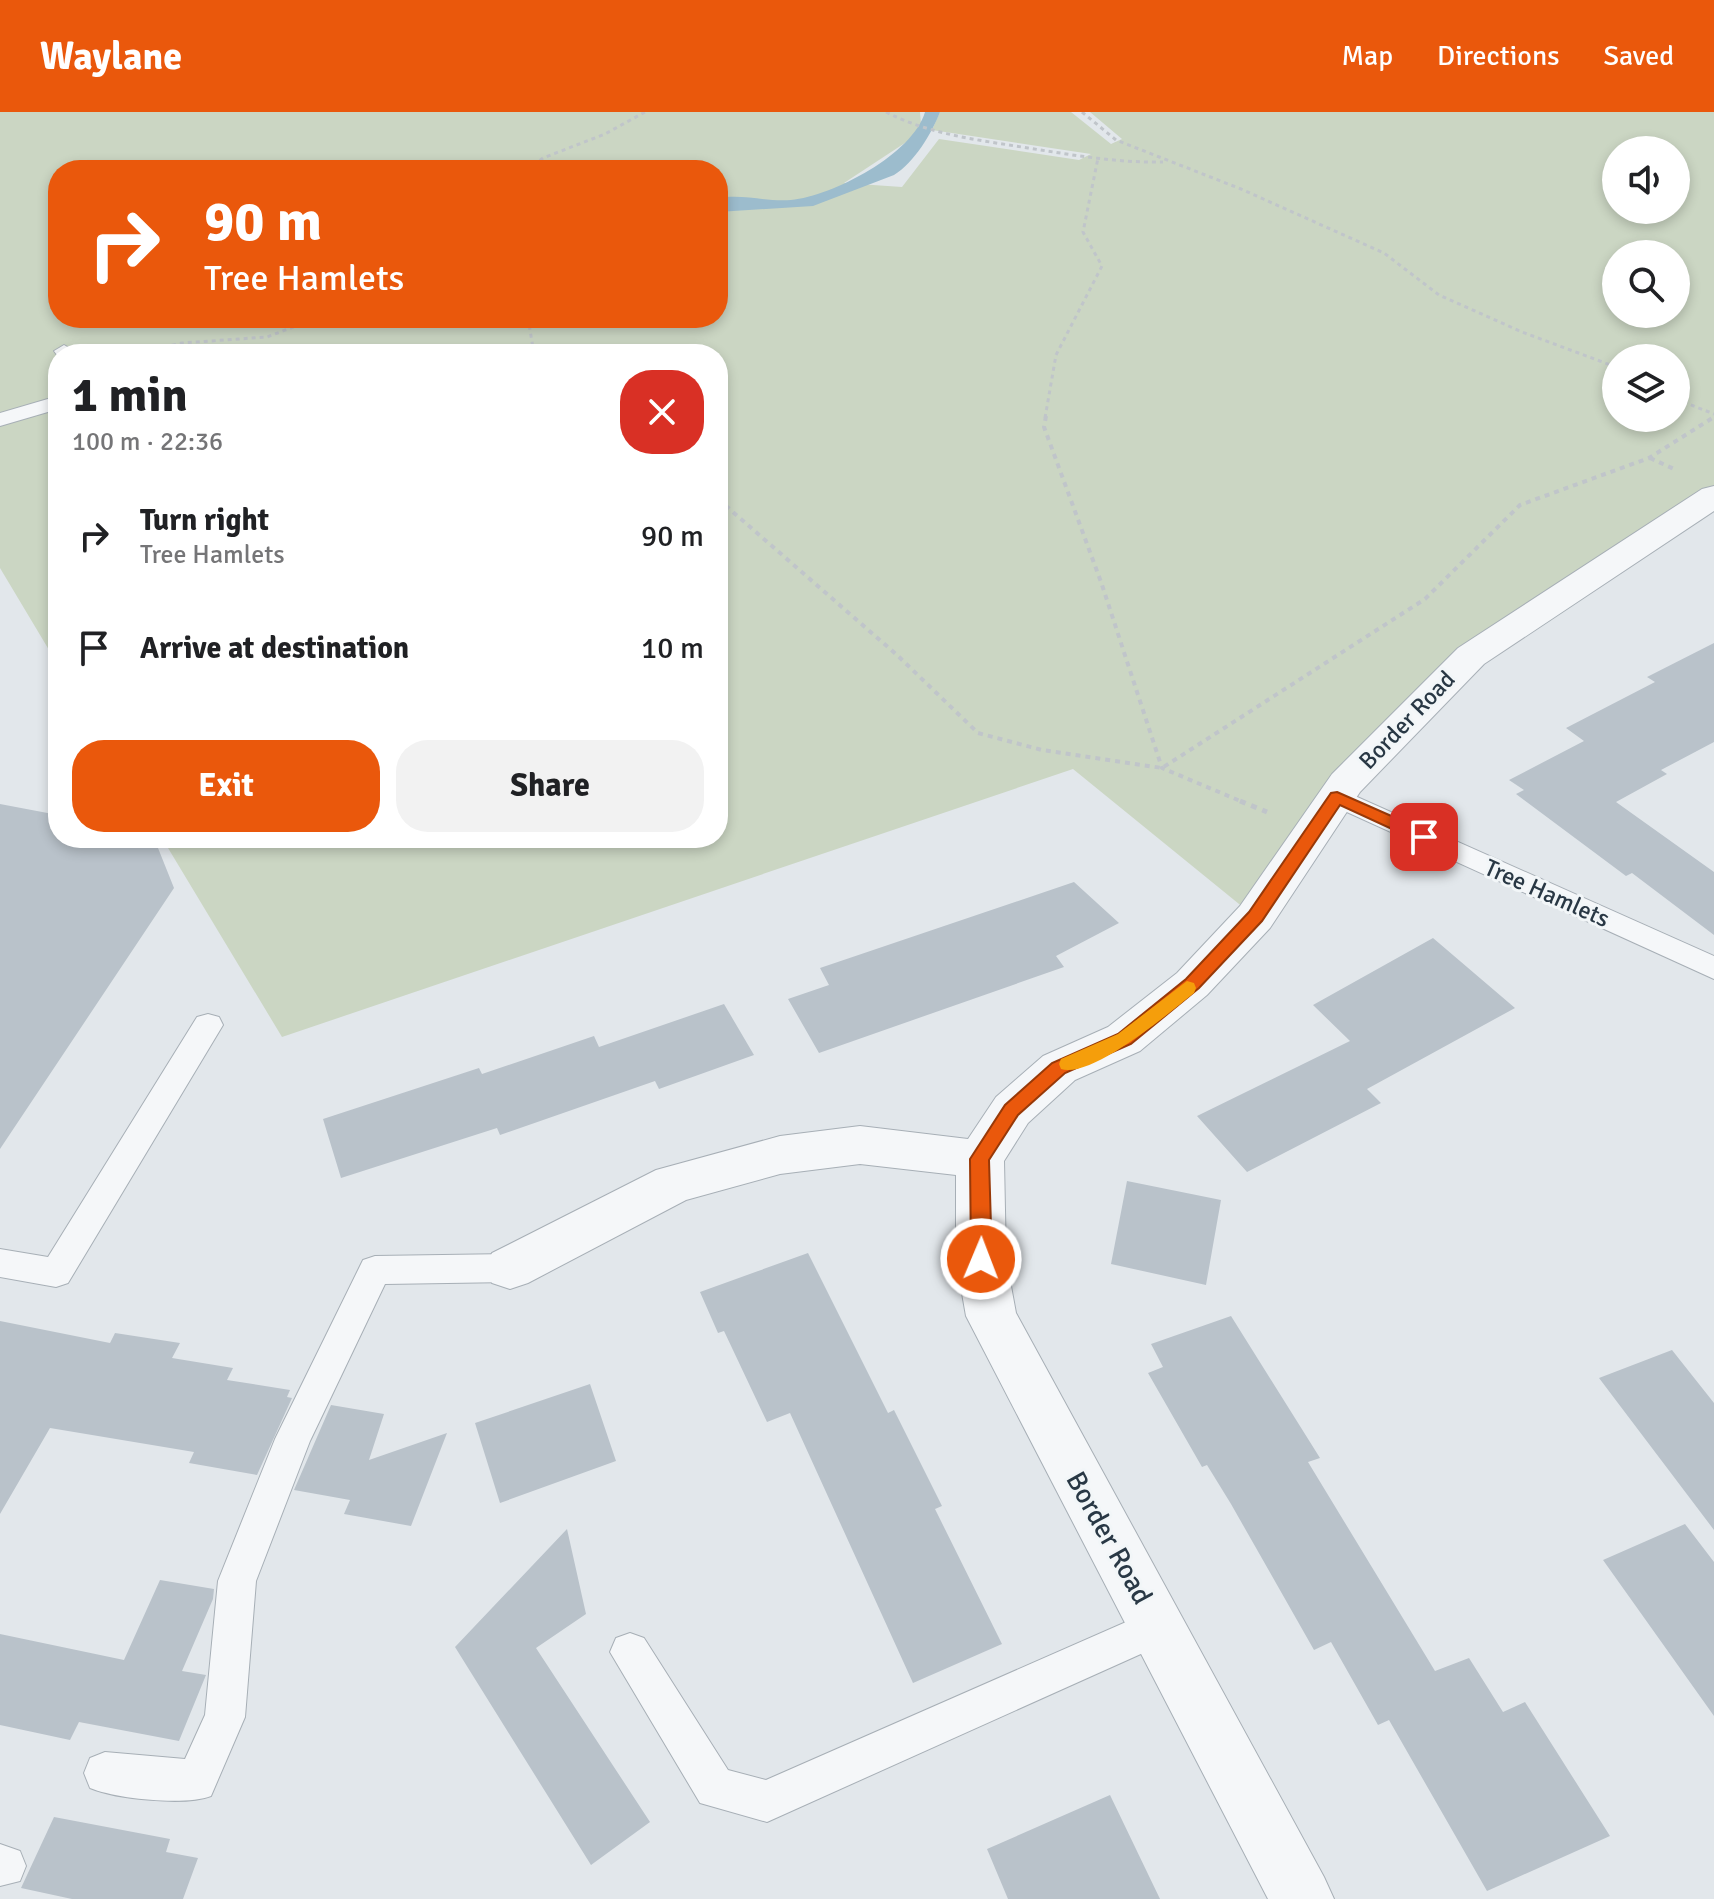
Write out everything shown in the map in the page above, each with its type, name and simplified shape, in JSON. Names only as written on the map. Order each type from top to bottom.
[{"type":"street","name":"Border Road","points":[[1302,1899],[991,1316],[981,1259],[980,1159],[1012,1110],[1059,1068],[1124,1039],[1192,984],[1255,917],[1346,783],[1471,656],[1714,496]]},
{"type":"street","points":[[510,1268],[673,1184],[780,1155],[860,1145],[980,1159]]},
{"type":"lane","points":[[0,420],[48,405]]},
{"type":"lane","name":"Tree Hamlets","points":[[1325,814],[1714,968]]},
{"type":"lane","points":[[0,1263],[56,1273],[208,1025]]},
{"type":"lane","points":[[105,1773],[196,1781],[225,1717],[237,1581],[293,1439],[375,1270],[510,1268]]},
{"type":"lane","points":[[630,1652],[715,1788],[767,1801],[1158,1627]]},
{"type":"path","points":[[540,160],[605,134],[645,112]]},
{"type":"path","points":[[886,112],[908,125],[943,135],[1131,163],[1168,162]]},
{"type":"path","points":[[1082,112],[1116,140],[1241,189],[1384,253],[1439,295],[1522,332],[1602,362]]},
{"type":"path","points":[[1098,158],[1083,232],[1102,266],[1056,355],[1044,427],[1101,582],[1162,768]]},
{"type":"path","points":[[178,344],[267,337],[291,328]]},
{"type":"path","points":[[1690,405],[1714,416]]},
{"type":"path","points":[[1162,768],[1425,599],[1520,505],[1649,458],[1714,416]]},
{"type":"path","points":[[728,508],[897,655],[978,733],[1042,750],[1162,768],[1325,814]]},
{"type":"green space","points":[[0,112],[920,112],[921,124],[914,137],[844,183],[902,187],[939,139],[1079,160],[1091,154],[932,130],[940,112],[1071,112],[1111,144],[1122,139],[1090,112],[1714,112],[1714,496],[1471,656],[1255,917],[1073,769],[282,1037],[168,848],[728,848],[728,344],[48,344],[48,648],[0,568]]},
{"type":"water","points":[[925,112],[940,112],[922,147],[894,175],[813,206],[728,211],[728,197],[791,200],[808,197],[849,181],[888,157],[918,128]]},
{"type":"building","points":[[1714,643],[1714,742],[1661,770],[1667,774],[1616,802],[1714,872],[1714,935],[1632,873],[1626,876],[1516,794],[1524,790],[1509,780],[1584,741],[1566,728],[1655,682],[1647,677]]},
{"type":"building","points":[[0,804],[48,813],[48,848],[158,848],[174,888],[0,1149]]},
{"type":"building","points":[[1074,882],[1119,923],[1056,956],[1064,967],[819,1053],[788,999],[829,985],[820,968]]},
{"type":"building","points":[[1433,938],[1515,1008],[1367,1089],[1381,1103],[1247,1172],[1197,1116],[1350,1041],[1313,1005]]},
{"type":"building","points":[[724,1004],[754,1055],[659,1089],[655,1081],[500,1135],[497,1128],[341,1178],[323,1119],[479,1068],[482,1074],[594,1036],[599,1047]]},
{"type":"building","points":[[1127,1181],[1221,1200],[1206,1285],[1111,1264]]},
{"type":"building","points":[[808,1253],[888,1413],[894,1410],[942,1506],[935,1509],[1002,1644],[913,1683],[790,1413],[767,1422],[724,1331],[718,1333],[700,1292]]},
{"type":"building","points":[[1231,1316],[1320,1458],[1308,1462],[1435,1671],[1469,1658],[1503,1712],[1525,1702],[1610,1836],[1487,1891],[1389,1720],[1378,1725],[1331,1642],[1314,1650],[1231,1504],[1207,1465],[1202,1467],[1148,1373],[1163,1367],[1151,1344]]},
{"type":"building","points":[[0,1321],[110,1343],[115,1333],[180,1343],[172,1358],[233,1368],[227,1380],[290,1390],[287,1397],[292,1398],[257,1475],[189,1463],[194,1452],[50,1428],[0,1514]]},
{"type":"building","points":[[1672,1350],[1714,1403],[1714,1530],[1599,1378]]},
{"type":"building","points":[[590,1384],[616,1461],[500,1503],[475,1423]]},
{"type":"building","points":[[331,1405],[384,1414],[369,1460],[447,1433],[411,1526],[344,1514],[350,1500],[294,1490]]},
{"type":"building","points":[[1685,1524],[1714,1562],[1714,1716],[1603,1560]]},
{"type":"building","points":[[567,1529],[586,1614],[536,1648],[650,1822],[591,1865],[455,1647]]},
{"type":"building","points":[[160,1580],[214,1589],[213,1599],[182,1671],[206,1675],[179,1741],[79,1722],[70,1740],[0,1725],[0,1634],[124,1660]]},
{"type":"building","points":[[1110,1795],[1160,1899],[1008,1899],[987,1849]]},
{"type":"building","points":[[54,1817],[170,1839],[166,1852],[198,1858],[183,1899],[72,1899],[21,1888]]},
{"type":"slow traffic","points":[[1068,1064],[1124,1039],[1187,988]]},
{"type":"route","points":[[981,1259],[980,1159],[1012,1110],[1059,1068],[1124,1039],[1192,984],[1255,917],[1337,797],[1424,837]]}]
